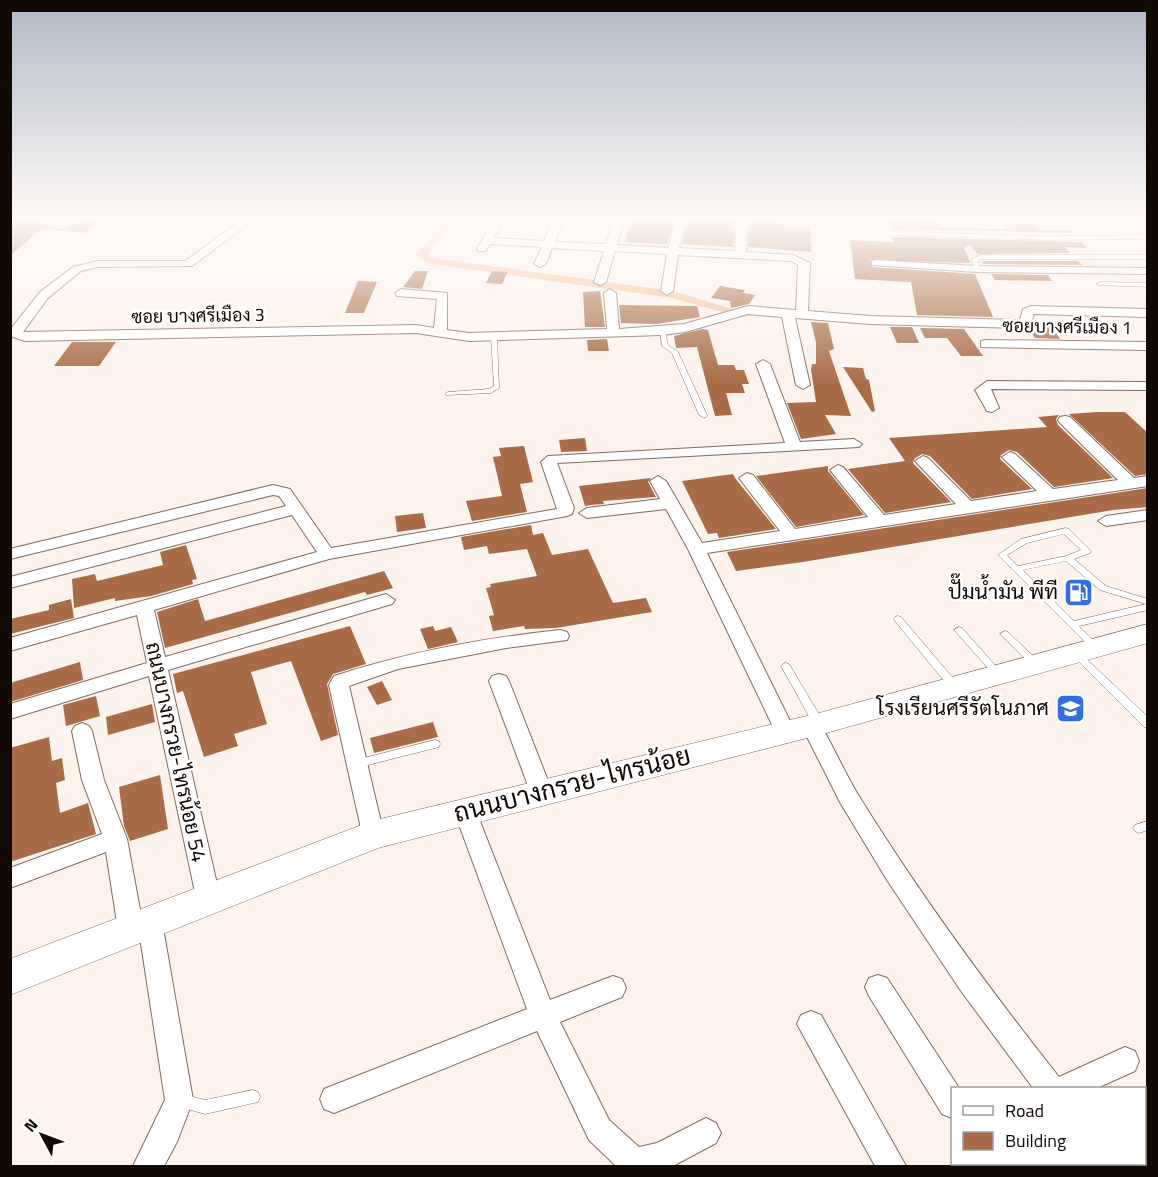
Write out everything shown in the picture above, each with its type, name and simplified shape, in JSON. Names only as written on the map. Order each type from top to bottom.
[{"type":"main road","name":"ถนนบางกรวย-ไทรน้อย","points":[[10,977],[208,897],[372,835],[805,727],[1148,633]]},
{"type":"street","name":"ซอย บางศรีเมือง 3","points":[[71,274],[44,295],[16,335],[100,337],[416,329],[469,337],[662,331],[685,328],[739,311],[1021,324],[1027,320],[1025,314],[1032,310],[1148,313]]},
{"type":"street","points":[[600,282],[603,274]]},
{"type":"street","points":[[668,291],[670,274]]},
{"type":"street","points":[[802,274],[795,314],[803,386]]},
{"type":"street","points":[[401,293],[443,296],[440,332]]},
{"type":"street","points":[[610,293],[613,331]]},
{"type":"street","name":"ซอยบางศรีเมือง 1","points":[[986,345],[1148,346]]},
{"type":"street","points":[[762,364],[794,446]]},
{"type":"street","points":[[992,408],[982,390],[987,385],[1148,386]]},
{"type":"street","points":[[1065,420],[1130,483]]},
{"type":"street","points":[[10,645],[327,554],[566,511],[549,462],[552,459],[854,444]]},
{"type":"street","points":[[1010,457],[1048,494]]},
{"type":"street","points":[[923,461],[967,506]]},
{"type":"street","points":[[838,470],[879,520]]},
{"type":"street","points":[[747,478],[791,534]]},
{"type":"street","points":[[658,481],[697,549],[879,846],[991,1013],[1048,1087]]},
{"type":"street","points":[[697,549],[967,506],[1148,481]]},
{"type":"street","points":[[10,554],[273,490],[284,492],[327,554]]},
{"type":"street","points":[[587,513],[671,503]]},
{"type":"street","points":[[10,583],[295,509]]},
{"type":"street","points":[[1106,521],[1148,515]]},
{"type":"street","points":[[10,712],[158,666],[386,600]]},
{"type":"street","name":"ถนนบางกรวย-ไทรน้อย 54","points":[[144,606],[208,897]]},
{"type":"street","points":[[372,835],[339,685],[344,679],[396,663],[506,642],[560,636]]},
{"type":"street","points":[[499,681],[541,791]]},
{"type":"street","points":[[82,731],[93,780],[115,839],[141,925],[178,1100],[167,1132],[148,1167]]},
{"type":"street","points":[[465,811],[544,1018],[599,1130],[634,1163],[662,1157],[706,1133]]},
{"type":"street","points":[[10,878],[115,839]]},
{"type":"street","points":[[878,987],[951,1102]]},
{"type":"street","points":[[334,1099],[544,1018],[613,988]]},
{"type":"street","points":[[811,1024],[891,1167]]},
{"type":"street","points":[[1071,1087],[1125,1061]]},
{"type":"lane","points":[[1100,284],[1148,285]]},
{"type":"lane","points":[[662,331],[665,346],[675,352],[703,415]]},
{"type":"lane","points":[[448,394],[491,391],[497,387],[494,336]]},
{"type":"lane","points":[[1017,569],[1068,558],[1087,551],[1066,531],[1024,541],[1002,555],[1072,624],[1086,650],[1148,724]]},
{"type":"lane","points":[[1068,558],[1103,588],[1148,602]]},
{"type":"lane","points":[[1072,624],[1148,608]]},
{"type":"lane","points":[[898,619],[954,686]]},
{"type":"lane","points":[[959,630],[998,674]]},
{"type":"lane","points":[[1005,634],[1035,663]]},
{"type":"lane","points":[[786,666],[805,727]]},
{"type":"lane","points":[[356,764],[435,744]]},
{"type":"lane","points":[[178,1100],[205,1107],[253,1097]]},
{"type":"building","points":[[413,274],[427,274],[422,289],[403,287]]},
{"type":"building","points":[[491,274],[507,274],[502,284],[486,283]]},
{"type":"building","points":[[854,274],[975,274],[993,317],[917,315],[911,282],[855,279]]},
{"type":"building","points":[[991,274],[1048,275],[1052,281],[995,280]]},
{"type":"building","points":[[358,281],[377,282],[364,313],[345,313]]},
{"type":"building","points":[[720,286],[745,290],[743,293],[755,295],[749,304],[731,308],[730,301],[711,298]]},
{"type":"building","points":[[600,291],[605,327],[585,327],[583,292]]},
{"type":"building","points":[[619,305],[697,306],[700,317],[656,324],[621,323]]},
{"type":"building","points":[[811,322],[828,323],[834,349],[829,351],[851,416],[825,415],[836,434],[801,439],[787,403],[816,402],[811,370],[812,364],[816,364],[816,342]]},
{"type":"building","points":[[1032,326],[1051,326],[1060,339],[1035,338],[1029,329]]},
{"type":"building","points":[[890,327],[912,327],[919,343],[897,343]]},
{"type":"building","points":[[920,328],[964,329],[983,356],[961,356],[947,338],[925,338]]},
{"type":"building","points":[[702,329],[708,330],[718,365],[734,365],[736,370],[744,370],[749,384],[742,384],[745,393],[726,393],[732,415],[715,416],[697,347],[676,348],[674,336]]},
{"type":"building","points":[[607,339],[609,351],[588,351],[587,340]]},
{"type":"building","points":[[72,342],[116,342],[99,366],[54,366]]},
{"type":"building","points":[[843,367],[863,368],[866,379],[869,380],[875,411],[872,412]]},
{"type":"building","points":[[1125,412],[1148,433],[1148,474],[1135,476],[1069,414]]},
{"type":"building","points":[[1059,415],[1056,419],[1058,425],[1113,478],[1054,487],[1017,452],[1009,450],[1001,455],[1000,459],[1032,489],[972,499],[930,456],[922,454],[914,459],[913,463],[951,502],[885,513],[848,469],[905,461],[889,438],[1047,427],[1038,417]]},
{"type":"building","points":[[585,438],[587,451],[561,452],[559,440]]},
{"type":"building","points":[[524,446],[533,482],[520,484],[527,512],[472,521],[466,501],[502,496],[493,457],[501,456],[499,448]]},
{"type":"building","points":[[828,466],[828,471],[864,515],[796,527],[756,476]]},
{"type":"building","points":[[733,474],[776,529],[719,538],[717,533],[708,534],[682,481]]},
{"type":"building","points":[[651,478],[648,482],[656,497],[603,501],[604,504],[585,506],[579,486]]},
{"type":"building","points":[[1148,488],[1148,507],[1113,510],[803,562],[736,571],[727,552]]},
{"type":"building","points":[[423,513],[426,528],[397,532],[395,516]]},
{"type":"building","points":[[531,525],[533,535],[543,533],[552,555],[588,549],[613,603],[646,598],[652,612],[556,628],[525,629],[524,626],[493,631],[489,616],[494,615],[486,588],[491,587],[490,584],[537,576],[527,549],[489,554],[487,546],[464,550],[461,537]]},
{"type":"building","points":[[186,545],[197,579],[192,580],[193,584],[151,596],[115,601],[115,598],[74,608],[72,579],[95,574],[97,581],[163,565],[160,552]]},
{"type":"building","points":[[384,571],[393,588],[367,595],[365,592],[165,648],[157,612],[198,599],[205,621]]},
{"type":"building","points":[[71,599],[74,618],[10,634],[10,619],[49,610],[49,605]]},
{"type":"building","points":[[350,626],[366,664],[333,674],[327,684],[338,735],[321,741],[291,661],[251,672],[267,724],[234,734],[238,746],[204,757],[183,691],[177,693],[173,674]]},
{"type":"building","points":[[433,626],[435,631],[451,627],[458,642],[428,649],[420,629]]},
{"type":"building","points":[[80,662],[83,680],[10,702],[10,683]]},
{"type":"building","points":[[382,681],[392,700],[377,705],[367,687]]},
{"type":"building","points":[[96,696],[100,716],[66,726],[63,705]]},
{"type":"building","points":[[152,704],[155,722],[108,735],[106,717]]},
{"type":"building","points":[[433,722],[438,737],[374,753],[370,738]]},
{"type":"building","points":[[49,737],[52,761],[62,758],[65,780],[56,783],[60,813],[88,803],[96,834],[10,862],[10,748]]},
{"type":"building","points":[[160,775],[168,829],[130,841],[124,826],[119,787]]},
{"type":"waterway","points":[[522,274],[673,295],[726,309]]},
{"type":"place","name":"ปั๊มน้ำมัน พีที","points":[[1079,592]]},
{"type":"place","name":"โรงเรียนศรีรัตโนภาศ","points":[[1070,708]]}]
